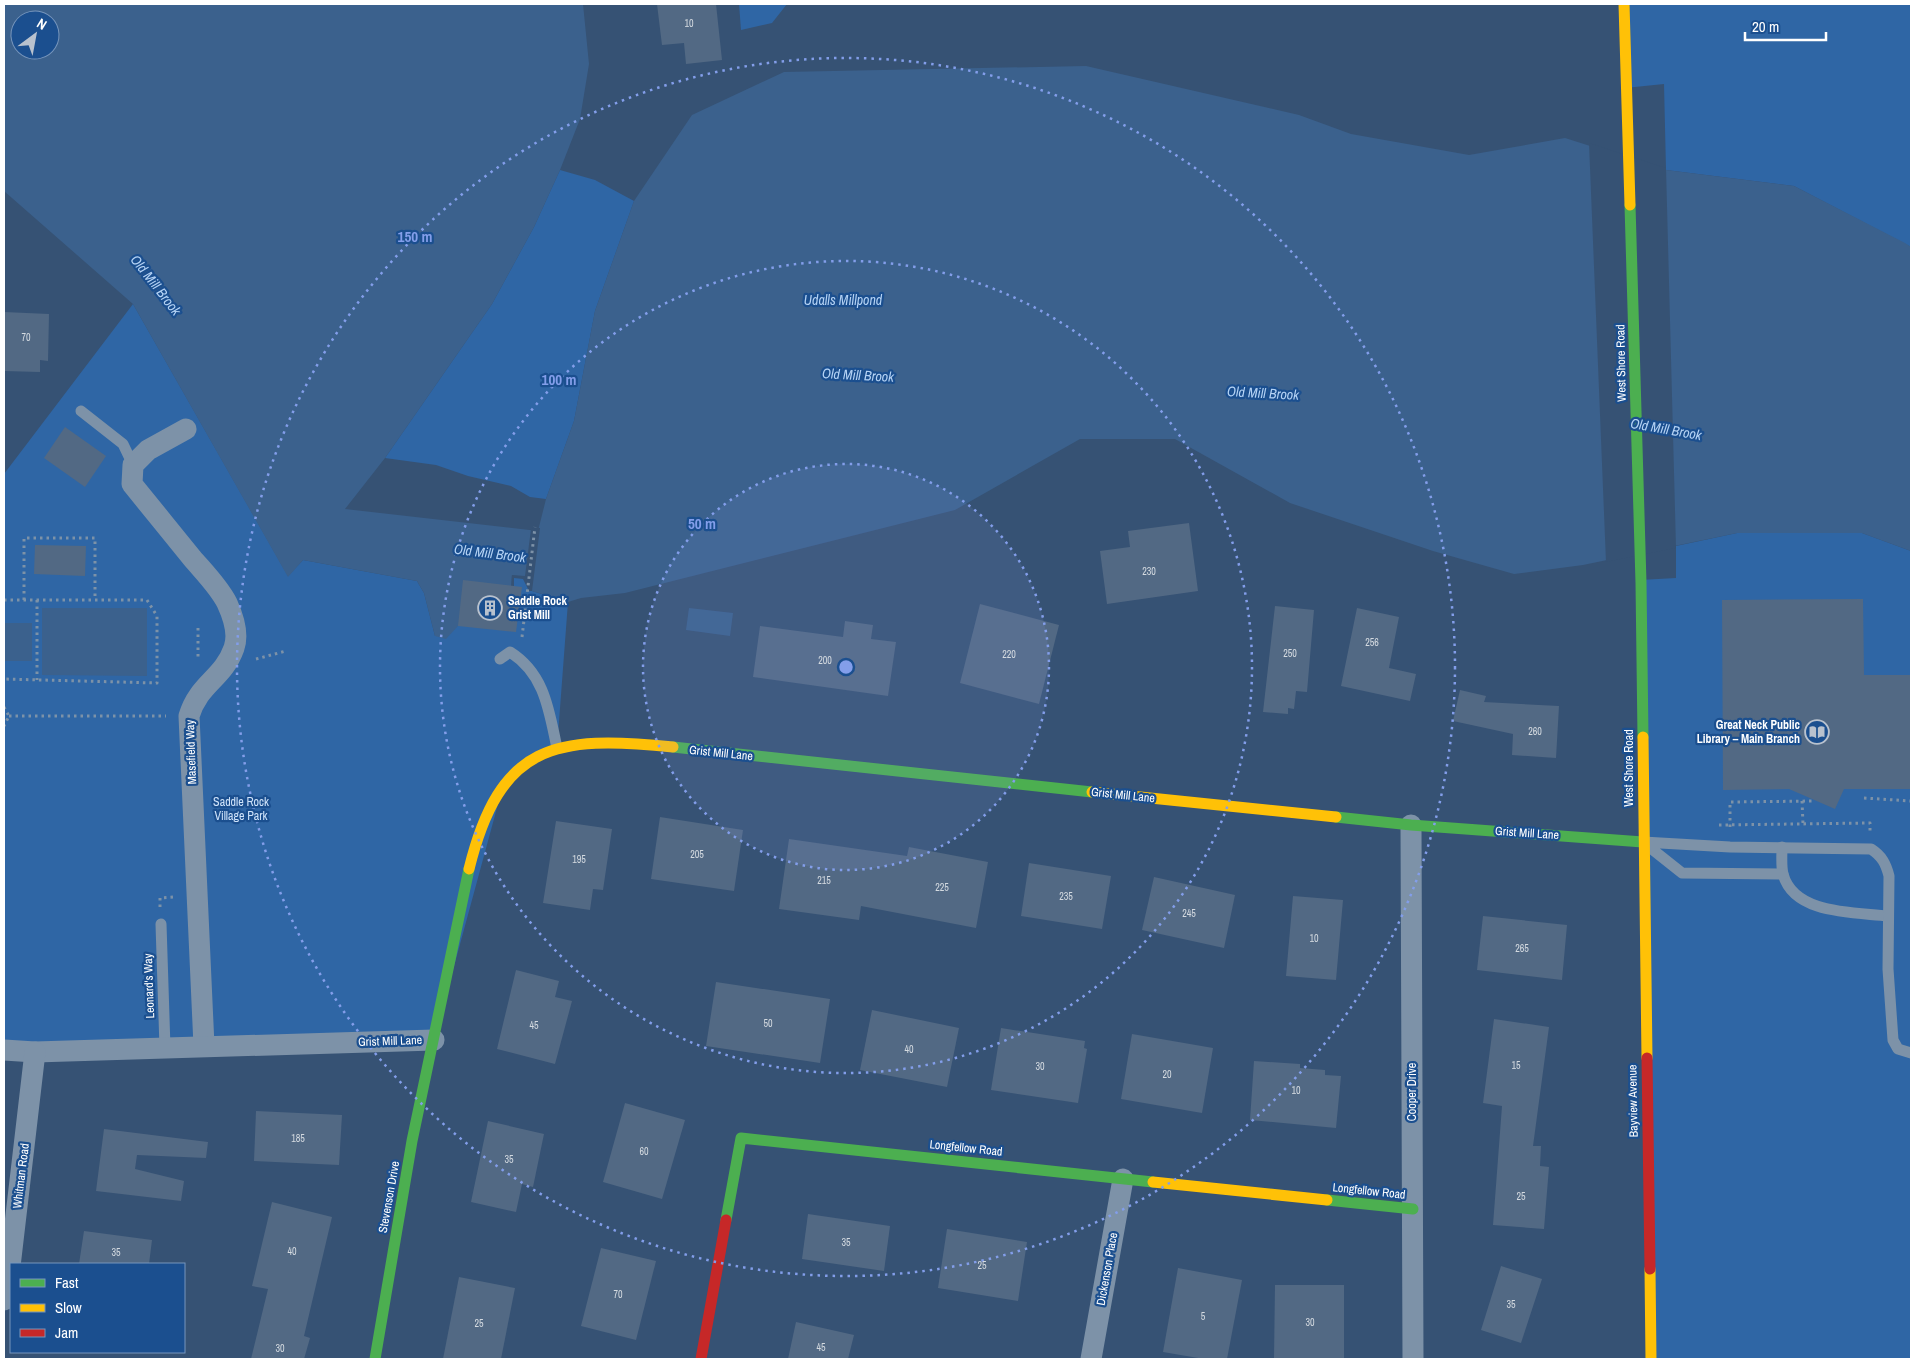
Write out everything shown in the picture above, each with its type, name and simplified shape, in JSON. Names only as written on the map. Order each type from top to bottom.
[{"type":"street","name":"West Shore Road","points":[[1624,4],[1641,583],[1643,842]]},
{"type":"street","points":[[133,465],[148,450],[186,429]]},
{"type":"street","name":"Masefield Way","points":[[133,465],[132,484],[211,581],[227,603],[234,624],[235,646],[228,661],[222,671],[198,693],[189,716],[204,1046]]},
{"type":"street","name":"Grist Mill Lane","points":[[4,1050],[35,1052],[434,1040],[475,849],[495,798],[515,771],[557,748],[601,742],[630,743],[1410,824],[1643,842]]},
{"type":"street","name":"Cooper Drive","points":[[1410,824],[1413,1359]]},
{"type":"street","name":"Bayview Avenue","points":[[1643,842],[1651,1359]]},
{"type":"street","name":"Stevenson Drive","points":[[375,1359],[418,1111],[434,1040]]},
{"type":"street","name":"Whitman Road","points":[[10,1263],[35,1052]]},
{"type":"street","name":"Longfellow Road","points":[[702,1359],[741,1138],[1413,1209]]},
{"type":"street","name":"Dickenson Place","points":[[1091,1359],[1123,1179]]},
{"type":"street","name":"Whitman Road","points":[[4,1300],[10,1266]]},
{"type":"lane","name":"Masefield Way","points":[[80,412],[123,444],[133,465]]},
{"type":"lane","points":[[500,659],[510,652],[536,675],[549,709],[557,748]]},
{"type":"lane","points":[[1643,842],[1730,847],[1871,849],[1878,854],[1886,864],[1889,876],[1888,969],[1893,1040],[1898,1049],[1911,1053]]},
{"type":"lane","points":[[1643,842],[1682,873],[1783,874]]},
{"type":"lane","points":[[1782,847],[1783,874],[1791,890],[1799,900],[1815,907],[1888,916]]},
{"type":"lane","name":"Leonard's Way","points":[[161,924],[165,1048]]},
{"type":"path","points":[[519,658],[535,527]]},
{"type":"path","points":[[24,600],[24,538],[95,538],[95,600]]},
{"type":"path","points":[[4,600],[147,600],[157,616],[157,683],[4,679]]},
{"type":"path","points":[[37,600],[37,680]]},
{"type":"path","points":[[198,628],[198,653]]},
{"type":"path","points":[[4,707],[9,716]]},
{"type":"path","points":[[9,716],[189,716]]},
{"type":"path","points":[[4,726],[9,716]]},
{"type":"path","points":[[1864,798],[1911,801]]},
{"type":"path","points":[[1802,801],[1802,817]]},
{"type":"path","points":[[1730,847],[1730,802],[1814,801]]},
{"type":"path","points":[[1710,825],[1870,823],[1871,849]]},
{"type":"green space","points":[[739,4],[787,4],[772,23],[741,30]]},
{"type":"green space","points":[[1624,4],[1911,4],[1911,247],[1794,186],[1666,170],[1664,84],[1625,88]]},
{"type":"green space","points":[[560,170],[595,180],[634,201],[595,311],[574,421],[546,499],[530,497],[511,486],[468,476],[436,465],[385,458],[492,304],[534,227]]},
{"type":"green space","name":"Saddle Rock Village Park","points":[[133,304],[288,576],[303,560],[417,581],[424,593],[435,636],[463,580],[511,586],[512,575],[525,577],[532,591],[568,602],[557,748],[504,782],[434,1040],[4,1050],[4,474]]},
{"type":"green space","points":[[1737,533],[1862,533],[1911,551],[1911,1359],[1651,1359],[1640,580],[1676,578],[1676,546]]},
{"type":"water","name":"Udalls Millpond","points":[[4,4],[583,4],[589,64],[580,119],[560,170],[534,227],[492,304],[385,458],[345,509],[538,531],[546,499],[574,421],[595,311],[634,201],[692,115],[784,72],[1086,66],[1299,115],[1351,134],[1469,155],[1565,138],[1666,170],[1794,186],[1905,243],[1911,247],[1911,551],[1862,533],[1737,533],[1583,565],[1514,574],[1433,551],[1290,503],[1175,439],[1080,439],[955,510],[625,593],[581,598],[568,602],[532,591],[524,577],[512,575],[511,586],[458,626],[446,639],[435,636],[424,593],[417,581],[303,560],[288,577],[133,304],[4,191]]},
{"type":"water","points":[[42,608],[147,608],[147,676],[42,675]]},
{"type":"water","points":[[689,608],[733,613],[730,636],[686,630]]},
{"type":"water","points":[[4,623],[32,623],[32,661],[4,661]]},
{"type":"pier","points":[[1589,143],[1666,168],[1676,548],[1606,562]]},
{"type":"pier","points":[[540,528],[532,591],[529,591],[523,579],[514,578],[514,586],[511,586],[512,575],[525,576],[531,529]]},
{"type":"building","points":[[657,4],[716,4],[722,60],[686,64],[684,43],[662,45]]},
{"type":"building","points":[[4,312],[49,314],[48,361],[40,360],[40,372],[4,371]]},
{"type":"building","points":[[65,427],[106,456],[85,487],[44,458]]},
{"type":"building","points":[[1189,523],[1198,591],[1107,604],[1100,551],[1130,547],[1128,531]]},
{"type":"building","points":[[35,545],[86,546],[85,576],[34,574]]},
{"type":"building","name":"Saddle Rock Grist Mill","points":[[463,580],[522,587],[516,632],[458,626]]},
{"type":"building","name":"Great Neck Public Library – Main Branch","points":[[1863,599],[1864,675],[1911,675],[1911,789],[1844,789],[1835,809],[1789,789],[1723,790],[1722,600]]},
{"type":"building","points":[[980,604],[1059,625],[1039,704],[960,683]]},
{"type":"building","points":[[1275,606],[1314,610],[1307,692],[1296,691],[1294,709],[1288,708],[1288,714],[1263,712]]},
{"type":"building","points":[[1357,608],[1399,617],[1389,668],[1416,674],[1410,701],[1341,686]]},
{"type":"building","points":[[845,621],[873,625],[871,639],[896,642],[888,696],[753,677],[760,626],[843,637]]},
{"type":"building","points":[[1460,690],[1486,696],[1484,702],[1559,706],[1556,758],[1512,755],[1513,734],[1453,721]]},
{"type":"building","points":[[660,817],[743,830],[734,891],[651,879]]},
{"type":"building","points":[[556,821],[612,829],[603,890],[593,889],[590,910],[543,903]]},
{"type":"building","points":[[789,839],[907,856],[909,847],[988,862],[976,928],[861,906],[859,920],[779,909]]},
{"type":"building","points":[[1029,863],[1111,876],[1102,929],[1021,916]]},
{"type":"building","points":[[1154,877],[1235,895],[1224,948],[1142,930]]},
{"type":"building","points":[[1293,896],[1343,900],[1336,980],[1286,976]]},
{"type":"building","points":[[1483,916],[1567,925],[1562,980],[1477,970]]},
{"type":"building","points":[[516,970],[559,981],[555,997],[572,1001],[555,1064],[497,1049]]},
{"type":"building","points":[[716,982],[830,999],[820,1063],[706,1046]]},
{"type":"building","points":[[872,1010],[959,1028],[947,1087],[860,1070]]},
{"type":"building","points":[[1494,1019],[1549,1027],[1533,1146],[1541,1146],[1540,1166],[1549,1167],[1544,1229],[1493,1225],[1502,1106],[1483,1103]]},
{"type":"building","points":[[1001,1028],[1085,1041],[1084,1048],[1087,1049],[1078,1103],[991,1090]]},
{"type":"building","points":[[1132,1034],[1213,1048],[1202,1113],[1121,1099]]},
{"type":"building","points":[[1254,1061],[1300,1064],[1300,1068],[1325,1070],[1325,1075],[1341,1076],[1336,1128],[1250,1120]]},
{"type":"building","points":[[625,1103],[685,1120],[662,1199],[603,1182]]},
{"type":"building","points":[[256,1111],[342,1115],[339,1165],[254,1161]]},
{"type":"building","points":[[488,1121],[544,1134],[533,1187],[522,1184],[516,1212],[471,1202]]},
{"type":"building","points":[[104,1129],[208,1142],[206,1158],[137,1155],[135,1169],[184,1181],[181,1201],[96,1191]]},
{"type":"building","points":[[272,1202],[332,1217],[304,1336],[310,1338],[304,1359],[251,1359],[268,1289],[252,1286]]},
{"type":"building","points":[[808,1214],[890,1226],[884,1271],[802,1259]]},
{"type":"building","points":[[947,1229],[1027,1242],[1018,1301],[938,1288]]},
{"type":"building","points":[[84,1231],[152,1240],[149,1263],[79,1263]]},
{"type":"building","points":[[601,1248],[656,1261],[636,1340],[581,1326]]},
{"type":"building","points":[[1501,1266],[1542,1279],[1521,1343],[1481,1330]]},
{"type":"building","points":[[1178,1268],[1242,1280],[1227,1359],[1204,1359],[1163,1352]]},
{"type":"building","points":[[459,1277],[515,1288],[501,1359],[443,1359]]},
{"type":"building","points":[[1275,1285],[1344,1285],[1344,1359],[1274,1359]]},
{"type":"building","points":[[796,1322],[854,1335],[848,1359],[788,1359]]},
{"type":"traffic: fast","points":[[1630,205],[1641,583],[1643,737]]},
{"type":"traffic: fast","points":[[673,747],[1092,792]]},
{"type":"traffic: fast","points":[[1336,817],[1411,825],[1643,842]]},
{"type":"traffic: fast","points":[[375,1359],[412,1141],[469,869]]},
{"type":"traffic: fast","points":[[726,1220],[741,1138],[1153,1182]]},
{"type":"traffic: fast","points":[[1327,1200],[1413,1209]]},
{"type":"traffic: slow","points":[[1624,4],[1630,205]]},
{"type":"traffic: slow","points":[[1643,737],[1647,1058]]},
{"type":"traffic: slow","points":[[469,869],[482,827],[497,795],[516,772],[538,756],[565,747],[596,743],[673,747]]},
{"type":"traffic: slow","points":[[1092,792],[1336,817]]},
{"type":"traffic: slow","points":[[1153,1182],[1327,1200]]},
{"type":"traffic: slow","points":[[1650,1269],[1651,1359]]},
{"type":"traffic: jam","points":[[1647,1058],[1650,1269]]},
{"type":"traffic: jam","points":[[701,1359],[726,1220]]},
{"type":"place","name":"Saddle Rock Grist Mill","points":[[490,608]]},
{"type":"place","name":"Great Neck Public Library – Main Branch","points":[[1817,732]]},
{"type":"water label","name":"Old Mill Brook","points":[[156,285]]},
{"type":"water label","name":"Old Mill Brook","points":[[858,375]]},
{"type":"water label","name":"Old Mill Brook","points":[[1263,393]]},
{"type":"water label","name":"Old Mill Brook","points":[[1666,429]]},
{"type":"water label","name":"Old Mill Brook","points":[[490,553]]}]
